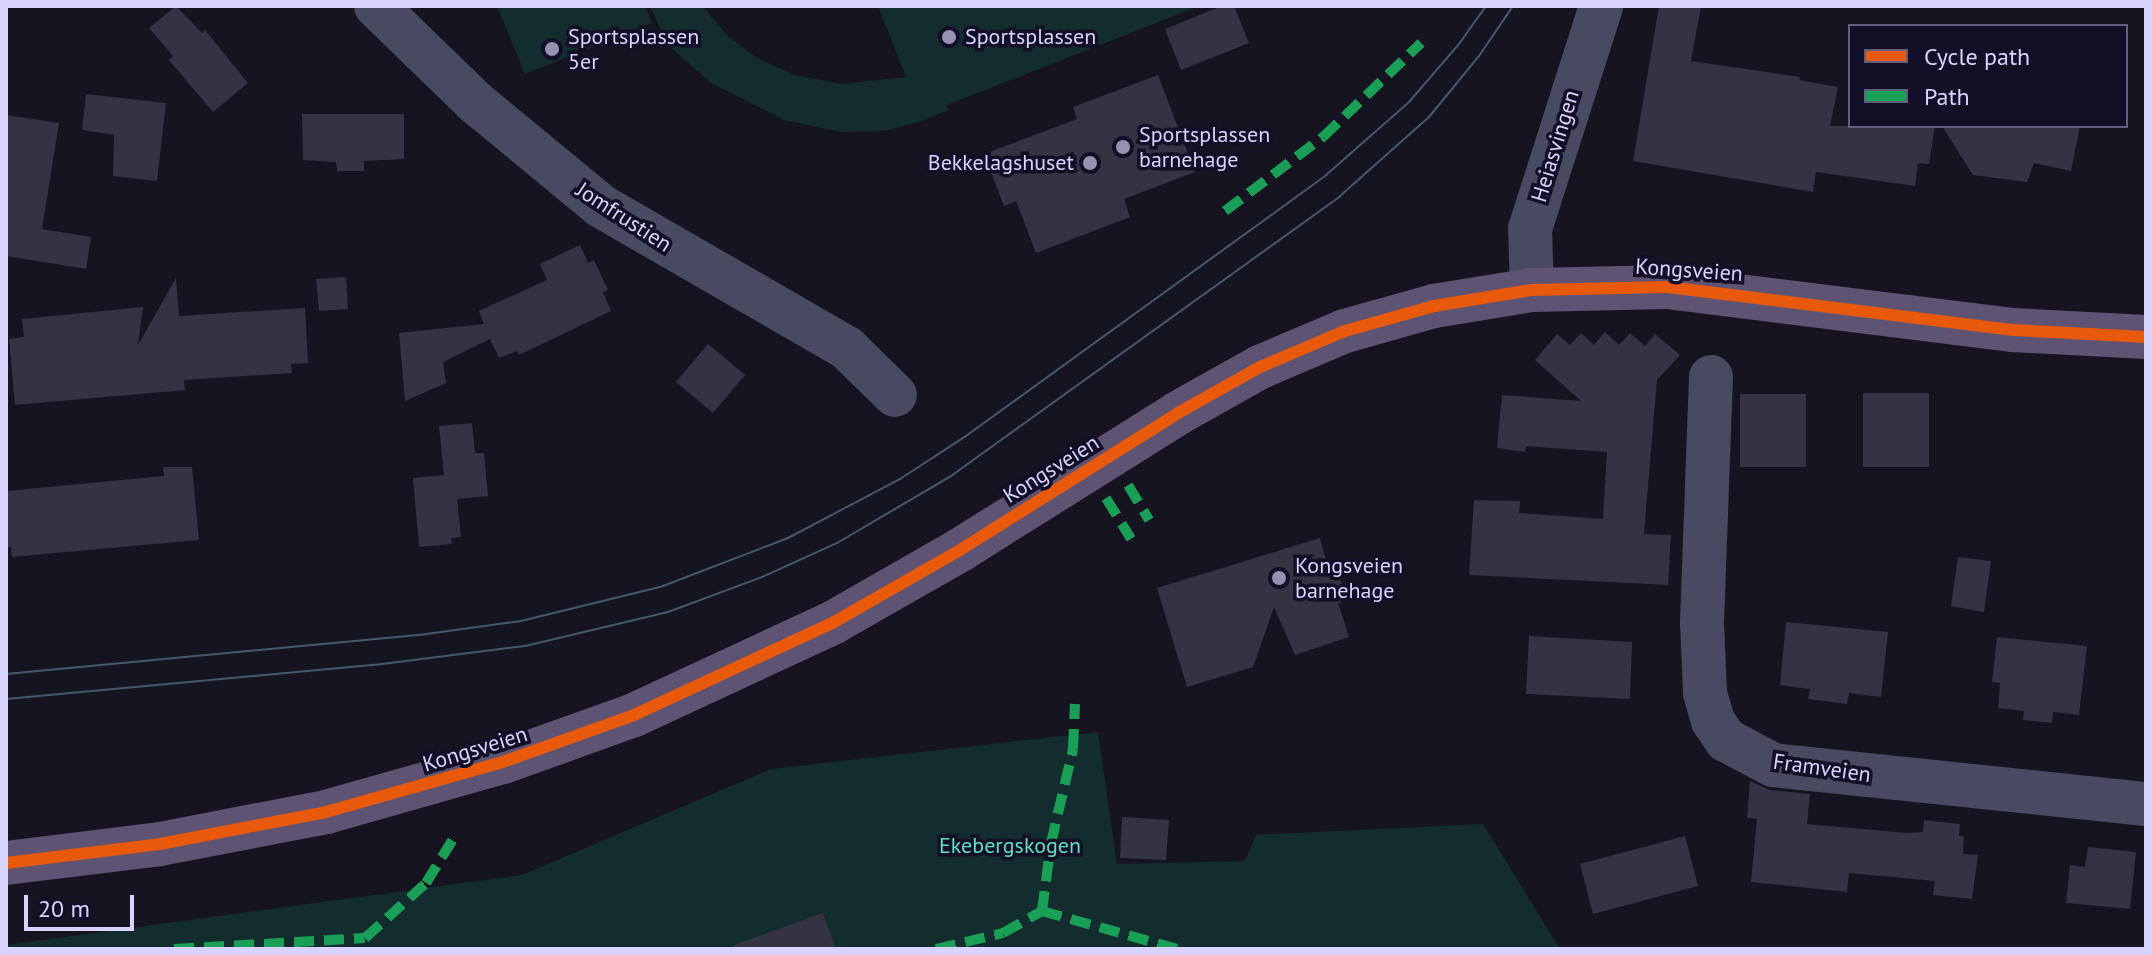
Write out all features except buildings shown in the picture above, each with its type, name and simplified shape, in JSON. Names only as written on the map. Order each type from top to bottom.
[{"type":"main road","name":"Kongsveien","points":[[6,863],[110,851],[267,825],[421,787],[577,737],[673,698],[834,622],[960,550],[1178,413],[1260,367],[1385,318],[1467,299],[1532,290],[1621,285],[1710,290],[2013,330],[2146,337]]},
{"type":"street","name":"Jomfrustien","points":[[376,6],[475,102],[601,206],[847,348],[895,395]]},
{"type":"street","name":"Heiasvingen","points":[[1532,290],[1530,229],[1601,6]]},
{"type":"street","name":"Framveien","points":[[1711,377],[1705,693],[1713,721],[1726,740],[1773,765],[2146,804]]},
{"type":"green space","name":"Sportsplassen 5er","points":[[497,6],[645,6],[652,23],[525,74]]},
{"type":"green space","name":"Sportsplassen","points":[[650,6],[702,6],[728,36],[757,58],[794,75],[842,84],[906,77],[878,6],[1199,6],[947,105],[949,110],[919,122],[884,131],[842,132],[784,120],[711,83],[668,45]]},
{"type":"green space","name":"Ekebergskogen","points":[[1098,732],[1117,864],[1245,861],[1256,835],[1483,824],[1560,949],[6,949],[6,945],[522,875],[771,769]]},
{"type":"tram line","points":[[6,674],[426,634],[521,621],[663,586],[788,538],[900,479],[966,436],[1326,175],[1409,102],[1459,44],[1486,6]]},
{"type":"tram line","points":[[6,699],[382,664],[525,646],[668,612],[762,577],[837,543],[951,476],[1340,196],[1429,117],[1479,56],[1513,6]]},
{"type":"marked path","points":[[1225,211],[1323,137],[1421,43]]},
{"type":"marked path","points":[[1128,485],[1149,520]]},
{"type":"marked path","points":[[1106,498],[1131,539]]},
{"type":"marked path","points":[[936,949],[1003,933],[1042,911],[1051,843],[1073,749],[1075,704]]},
{"type":"marked path","points":[[174,949],[365,938],[426,883],[455,836]]},
{"type":"marked path","points":[[1042,911],[1177,949]]},
{"type":"cycle path","points":[[6,863],[160,844],[326,812],[503,762],[634,715],[834,622],[960,550],[1178,413],[1260,367],[1345,331],[1434,306],[1532,290],[1667,287],[2013,330],[2146,337]]},
{"type":"place","name":"Sportsplassen","points":[[949,37]]},
{"type":"place","name":"Sportsplassen 5er","points":[[552,49]]},
{"type":"place","name":"Sportsplassen barnehage","points":[[1123,147]]},
{"type":"place","name":"Bekkelagshuset","points":[[1090,163]]},
{"type":"place","name":"Kongsveien barnehage","points":[[1279,578]]}]
